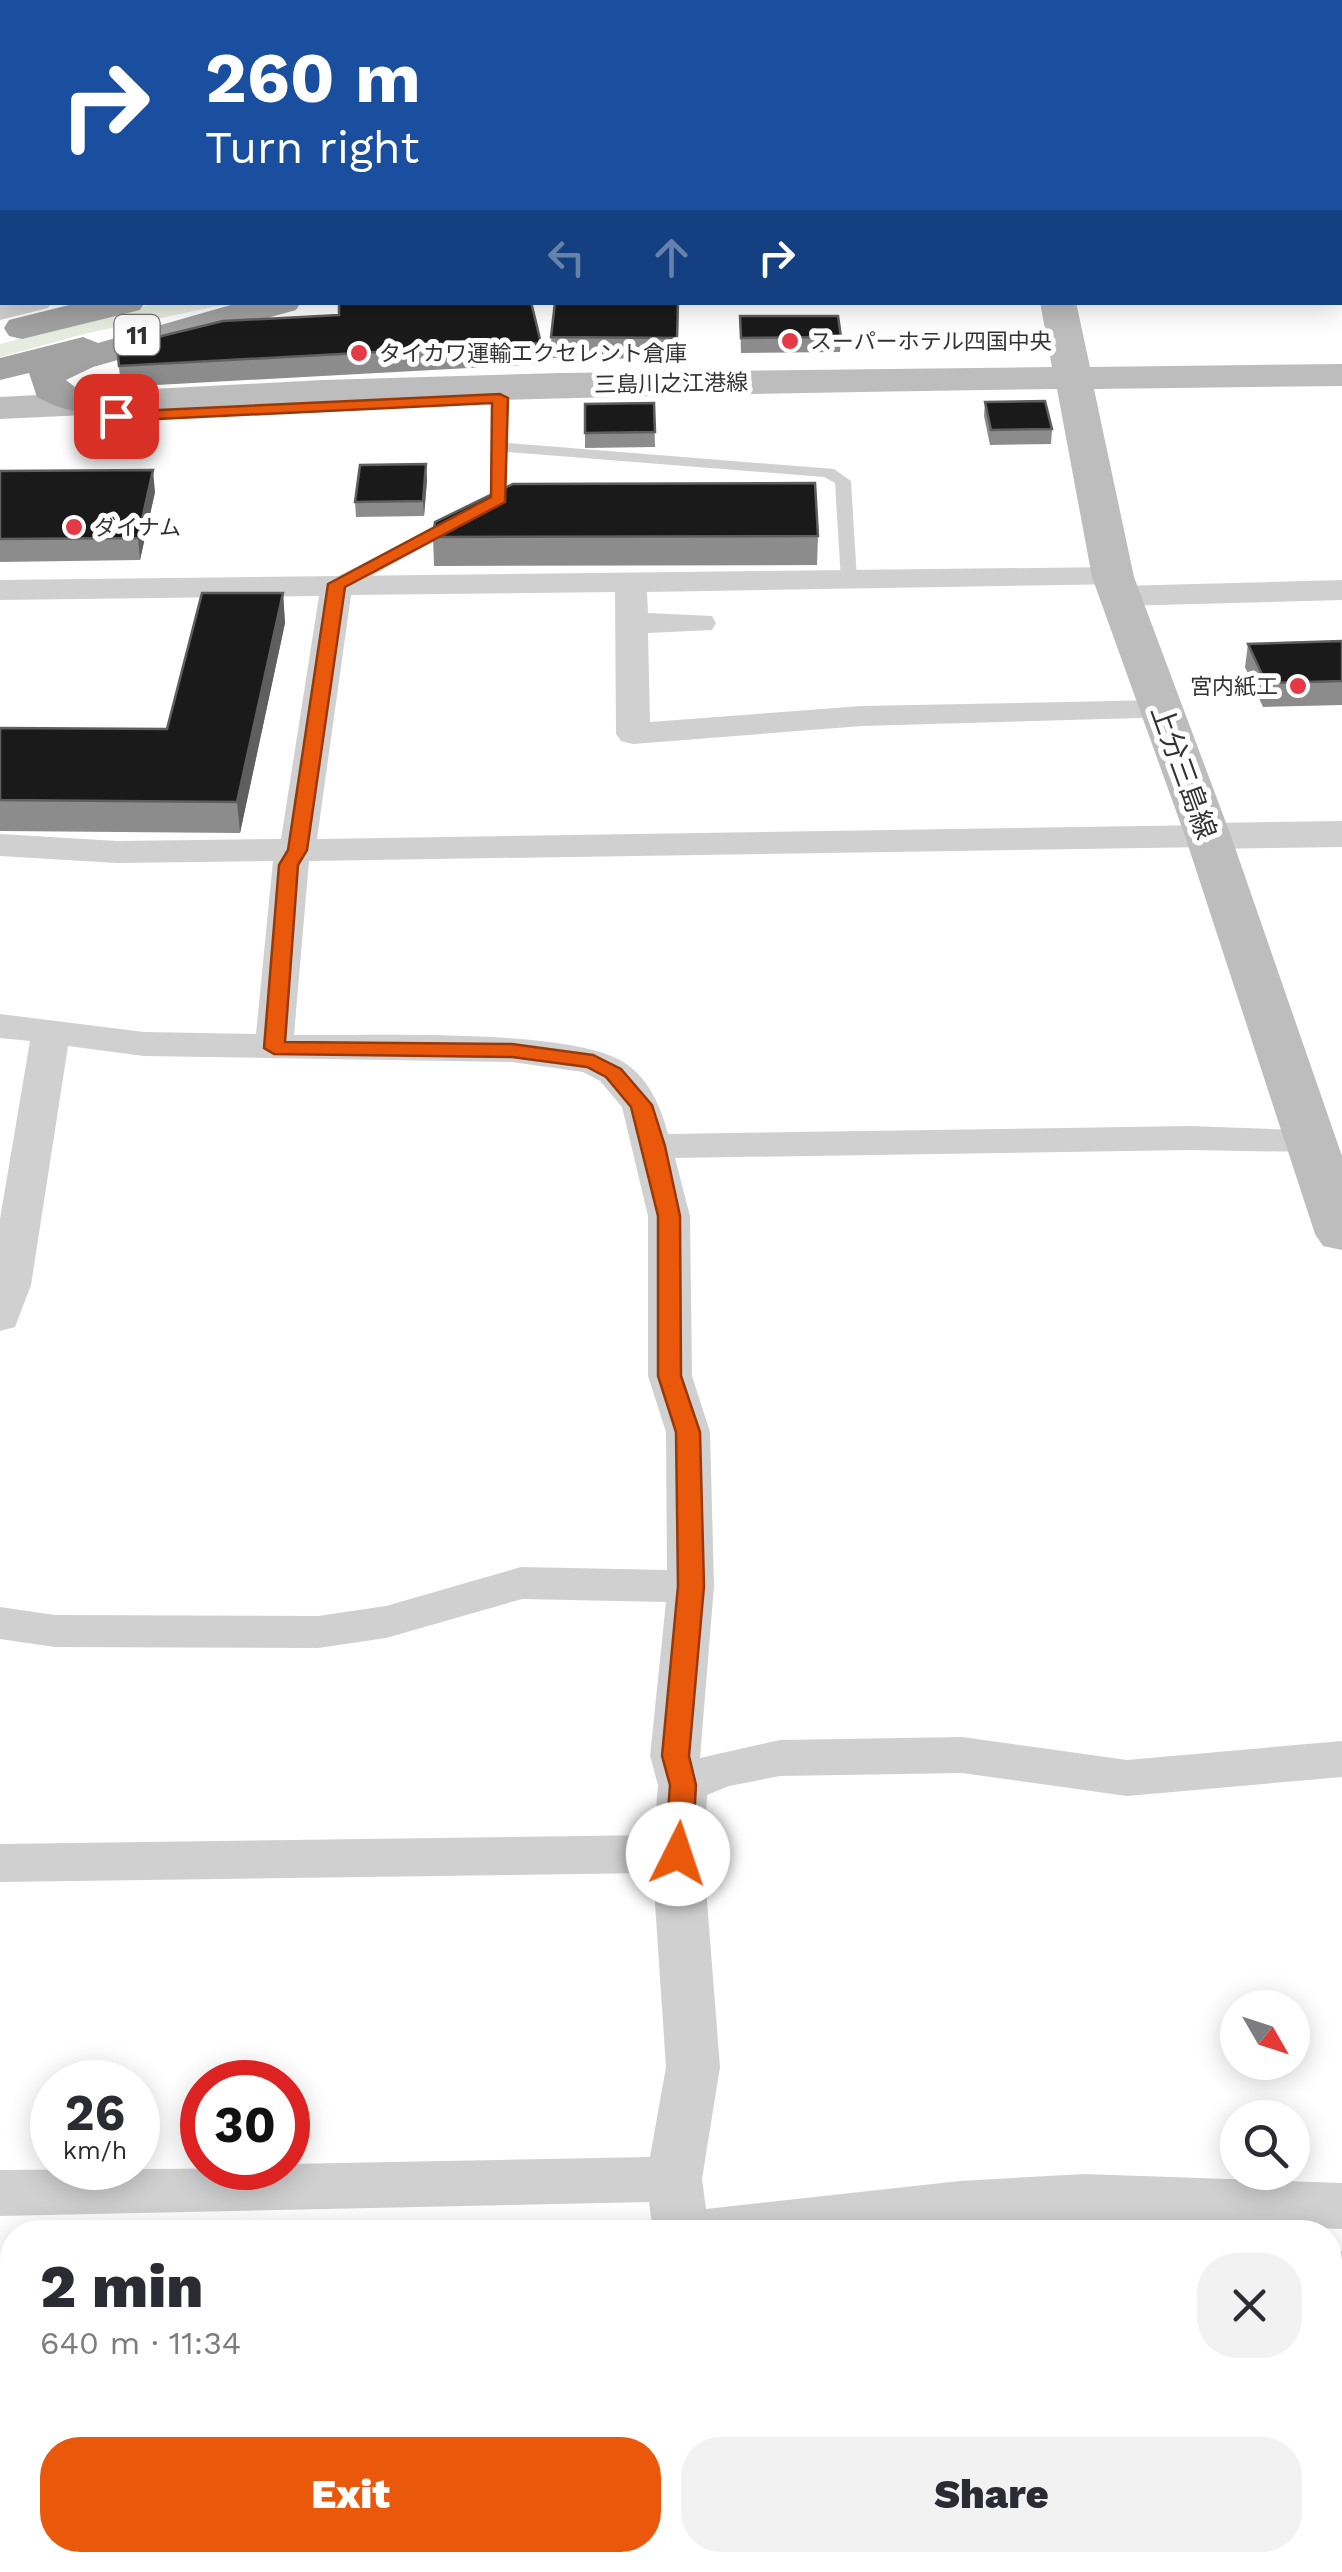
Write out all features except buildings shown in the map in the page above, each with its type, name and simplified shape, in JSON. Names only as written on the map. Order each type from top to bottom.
[{"type":"highway","name":"11","points":[[0,334],[115,305]]},
{"type":"highway","name":"11","points":[[0,370],[267,305]]},
{"type":"highway","points":[[105,403],[50,390],[46,376],[80,359],[269,305]]},
{"type":"main road","name":"上分三島線","points":[[1059,305],[1116,586],[1322,1147],[1342,1234]]},
{"type":"main road","name":"三島川之江港線","points":[[0,422],[500,398],[1342,375]]},
{"type":"main road","name":"三島川之江港線","points":[[0,408],[541,384],[1072,384],[1342,389]]},
{"type":"street","points":[[0,312],[27,305]]},
{"type":"street","points":[[0,590],[848,580],[1342,590]]},
{"type":"street","points":[[631,582],[634,734],[862,716],[1162,710]]},
{"type":"street","points":[[274,1048],[289,865],[297,850],[337,584]]},
{"type":"street","points":[[630,623],[700,623]]},
{"type":"street","points":[[0,845],[116,852],[1342,834]]},
{"type":"street","points":[[0,1026],[144,1044],[512,1050],[593,1062],[627,1086],[641,1105],[669,1216],[670,1376],[688,1432],[691,1586],[676,1756],[683,1785],[678,1854],[694,2067],[674,2178],[679,2220]]},
{"type":"street","points":[[0,1318],[10,1285],[51,1032]]},
{"type":"street","points":[[654,1146],[1190,1138],[1322,1147]]},
{"type":"street","points":[[0,1623],[55,1631],[318,1632],[386,1622],[522,1583],[691,1586]]},
{"type":"street","points":[[683,1785],[720,1770],[780,1758],[962,1755],[1127,1778],[1342,1759]]},
{"type":"street","points":[[0,1863],[678,1854]]},
{"type":"street","points":[[0,2193],[674,2178]]},
{"type":"street","points":[[815,2220],[960,2204],[1084,2197],[1342,2206]]},
{"type":"lane","points":[[337,584],[499,499],[500,398]]},
{"type":"lane","points":[[500,447],[828,472],[844,480],[848,580]]},
{"type":"shaded area","points":[[150,305],[223,305],[88,333],[0,357],[0,344]]},
{"type":"place","name":"スーパーホテル四国中央","points":[[790,341]]},
{"type":"place","name":"タイカワ運輸エクセレント倉庫","points":[[359,353]]},
{"type":"place","name":"ダイナム","points":[[74,527]]},
{"type":"place","name":"宮内紙工","points":[[1298,686]]},
{"type":"route","points":[[116,416],[500,398],[499,499],[337,584],[297,850],[289,865],[274,1048],[512,1050],[593,1062],[614,1073],[641,1105],[669,1216],[670,1376],[688,1432],[691,1586],[676,1756],[683,1785],[678,1854]]}]
